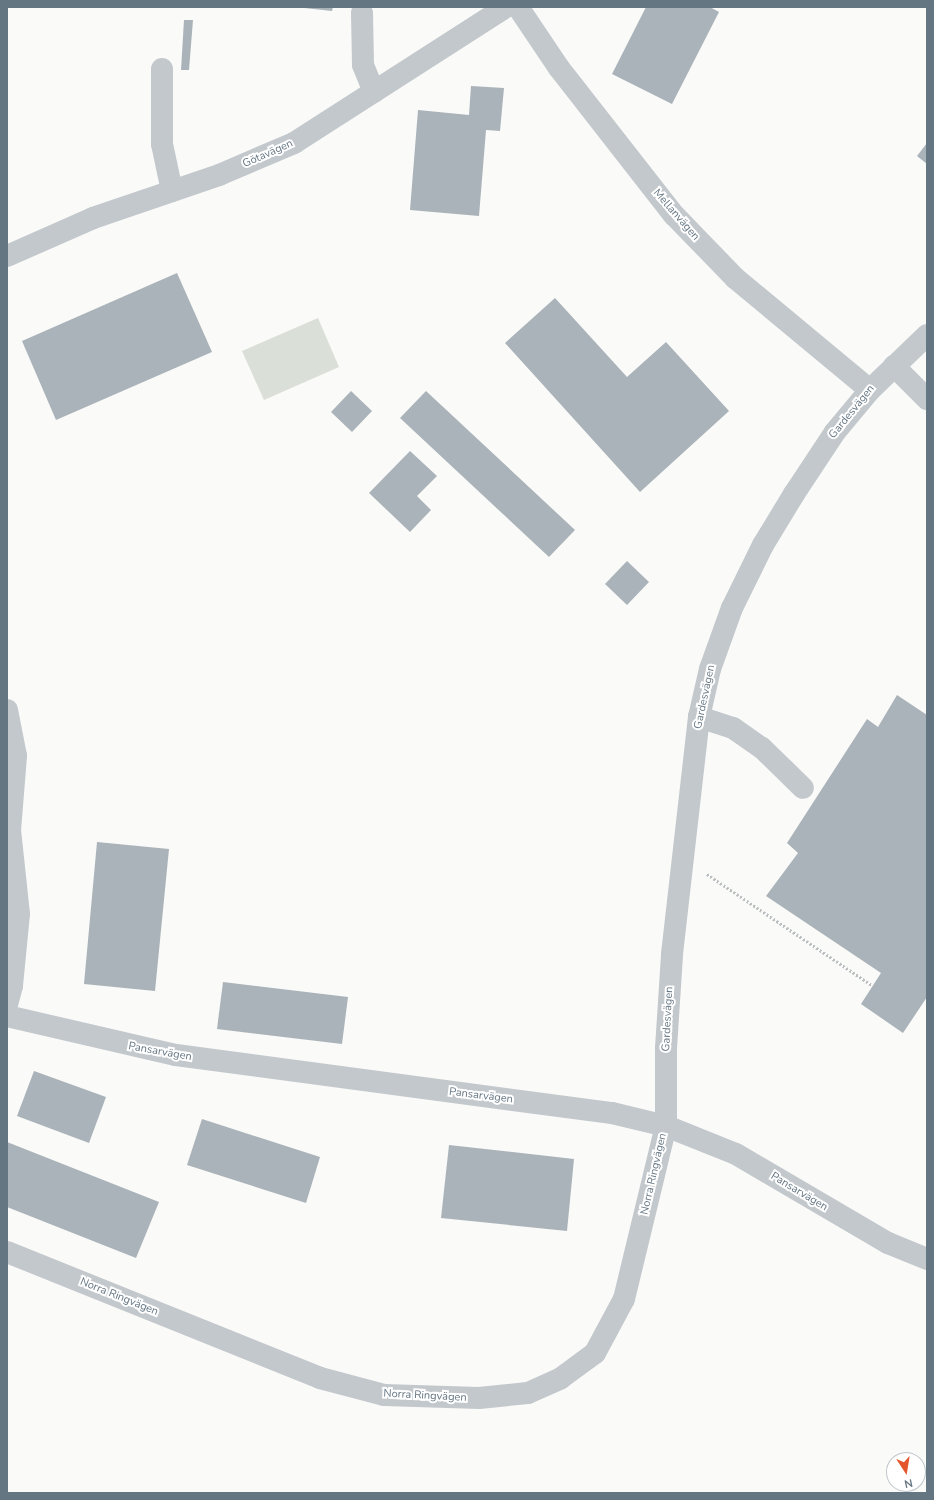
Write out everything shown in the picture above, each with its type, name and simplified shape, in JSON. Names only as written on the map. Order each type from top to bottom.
[{"type":"lane","name":"Götavägen","points":[[7,256],[93,218],[172,191],[294,143],[506,7]]},
{"type":"lane","name":"Mellanvägen","points":[[518,7],[559,68],[674,215],[735,278],[870,390]]},
{"type":"lane","points":[[362,13],[363,65],[374,92]]},
{"type":"lane","points":[[162,69],[162,144],[172,191]]},
{"type":"lane","name":"Gardesvägen","points":[[666,1126],[666,1040],[683,858],[699,717],[712,662],[763,544],[835,432],[870,390],[927,336]]},
{"type":"lane","points":[[894,366],[927,399]]},
{"type":"lane","points":[[7,710],[16,756],[10,830],[19,914],[12,986],[7,1005]]},
{"type":"lane","points":[[699,717],[733,728],[756,744],[803,788]]},
{"type":"lane","name":"Pansarvägen","points":[[7,1016],[176,1055],[612,1113],[666,1126],[736,1154],[888,1244],[927,1260]]},
{"type":"lane","name":"Norra Ringvägen","points":[[7,1252],[320,1378],[377,1393],[479,1398],[528,1393],[561,1378],[595,1352],[614,1324],[632,1267],[666,1126]]},
{"type":"path","points":[[683,858],[873,986]]},
{"type":"shaded area","points":[[318,318],[339,367],[264,400],[242,351]]},
{"type":"building","points":[[295,7],[333,7],[332,11]]},
{"type":"building","points":[[646,7],[710,7],[719,12],[672,104],[612,74]]},
{"type":"building","points":[[184,20],[193,20],[189,70],[181,70]]},
{"type":"building","points":[[471,86],[504,88],[500,131],[486,130],[479,216],[410,210],[418,110],[469,115]]},
{"type":"building","points":[[927,143],[927,164],[917,156]]},
{"type":"building","points":[[177,273],[212,352],[56,420],[22,341]]},
{"type":"building","points":[[555,298],[627,377],[666,342],[729,411],[640,492],[505,343]]},
{"type":"building","points":[[351,391],[372,411],[352,432],[331,412]]},
{"type":"building","points":[[426,391],[575,530],[549,557],[400,418]]},
{"type":"building","points":[[410,451],[437,476],[417,496],[431,510],[410,532],[369,493]]},
{"type":"building","points":[[627,561],[649,582],[627,605],[605,584]]},
{"type":"building","points":[[897,695],[927,715],[927,997],[903,1033],[861,1004],[881,973],[766,896],[798,853],[787,843],[867,719],[878,727]]},
{"type":"building","points":[[97,842],[169,849],[155,991],[84,984]]},
{"type":"building","points":[[223,982],[348,997],[342,1044],[217,1029]]},
{"type":"building","points":[[34,1071],[106,1097],[89,1143],[17,1116]]},
{"type":"building","points":[[202,1119],[320,1157],[306,1203],[187,1165]]},
{"type":"building","points":[[7,1142],[159,1202],[136,1258],[7,1207]]},
{"type":"building","points":[[449,1145],[574,1159],[567,1231],[441,1218]]}]
